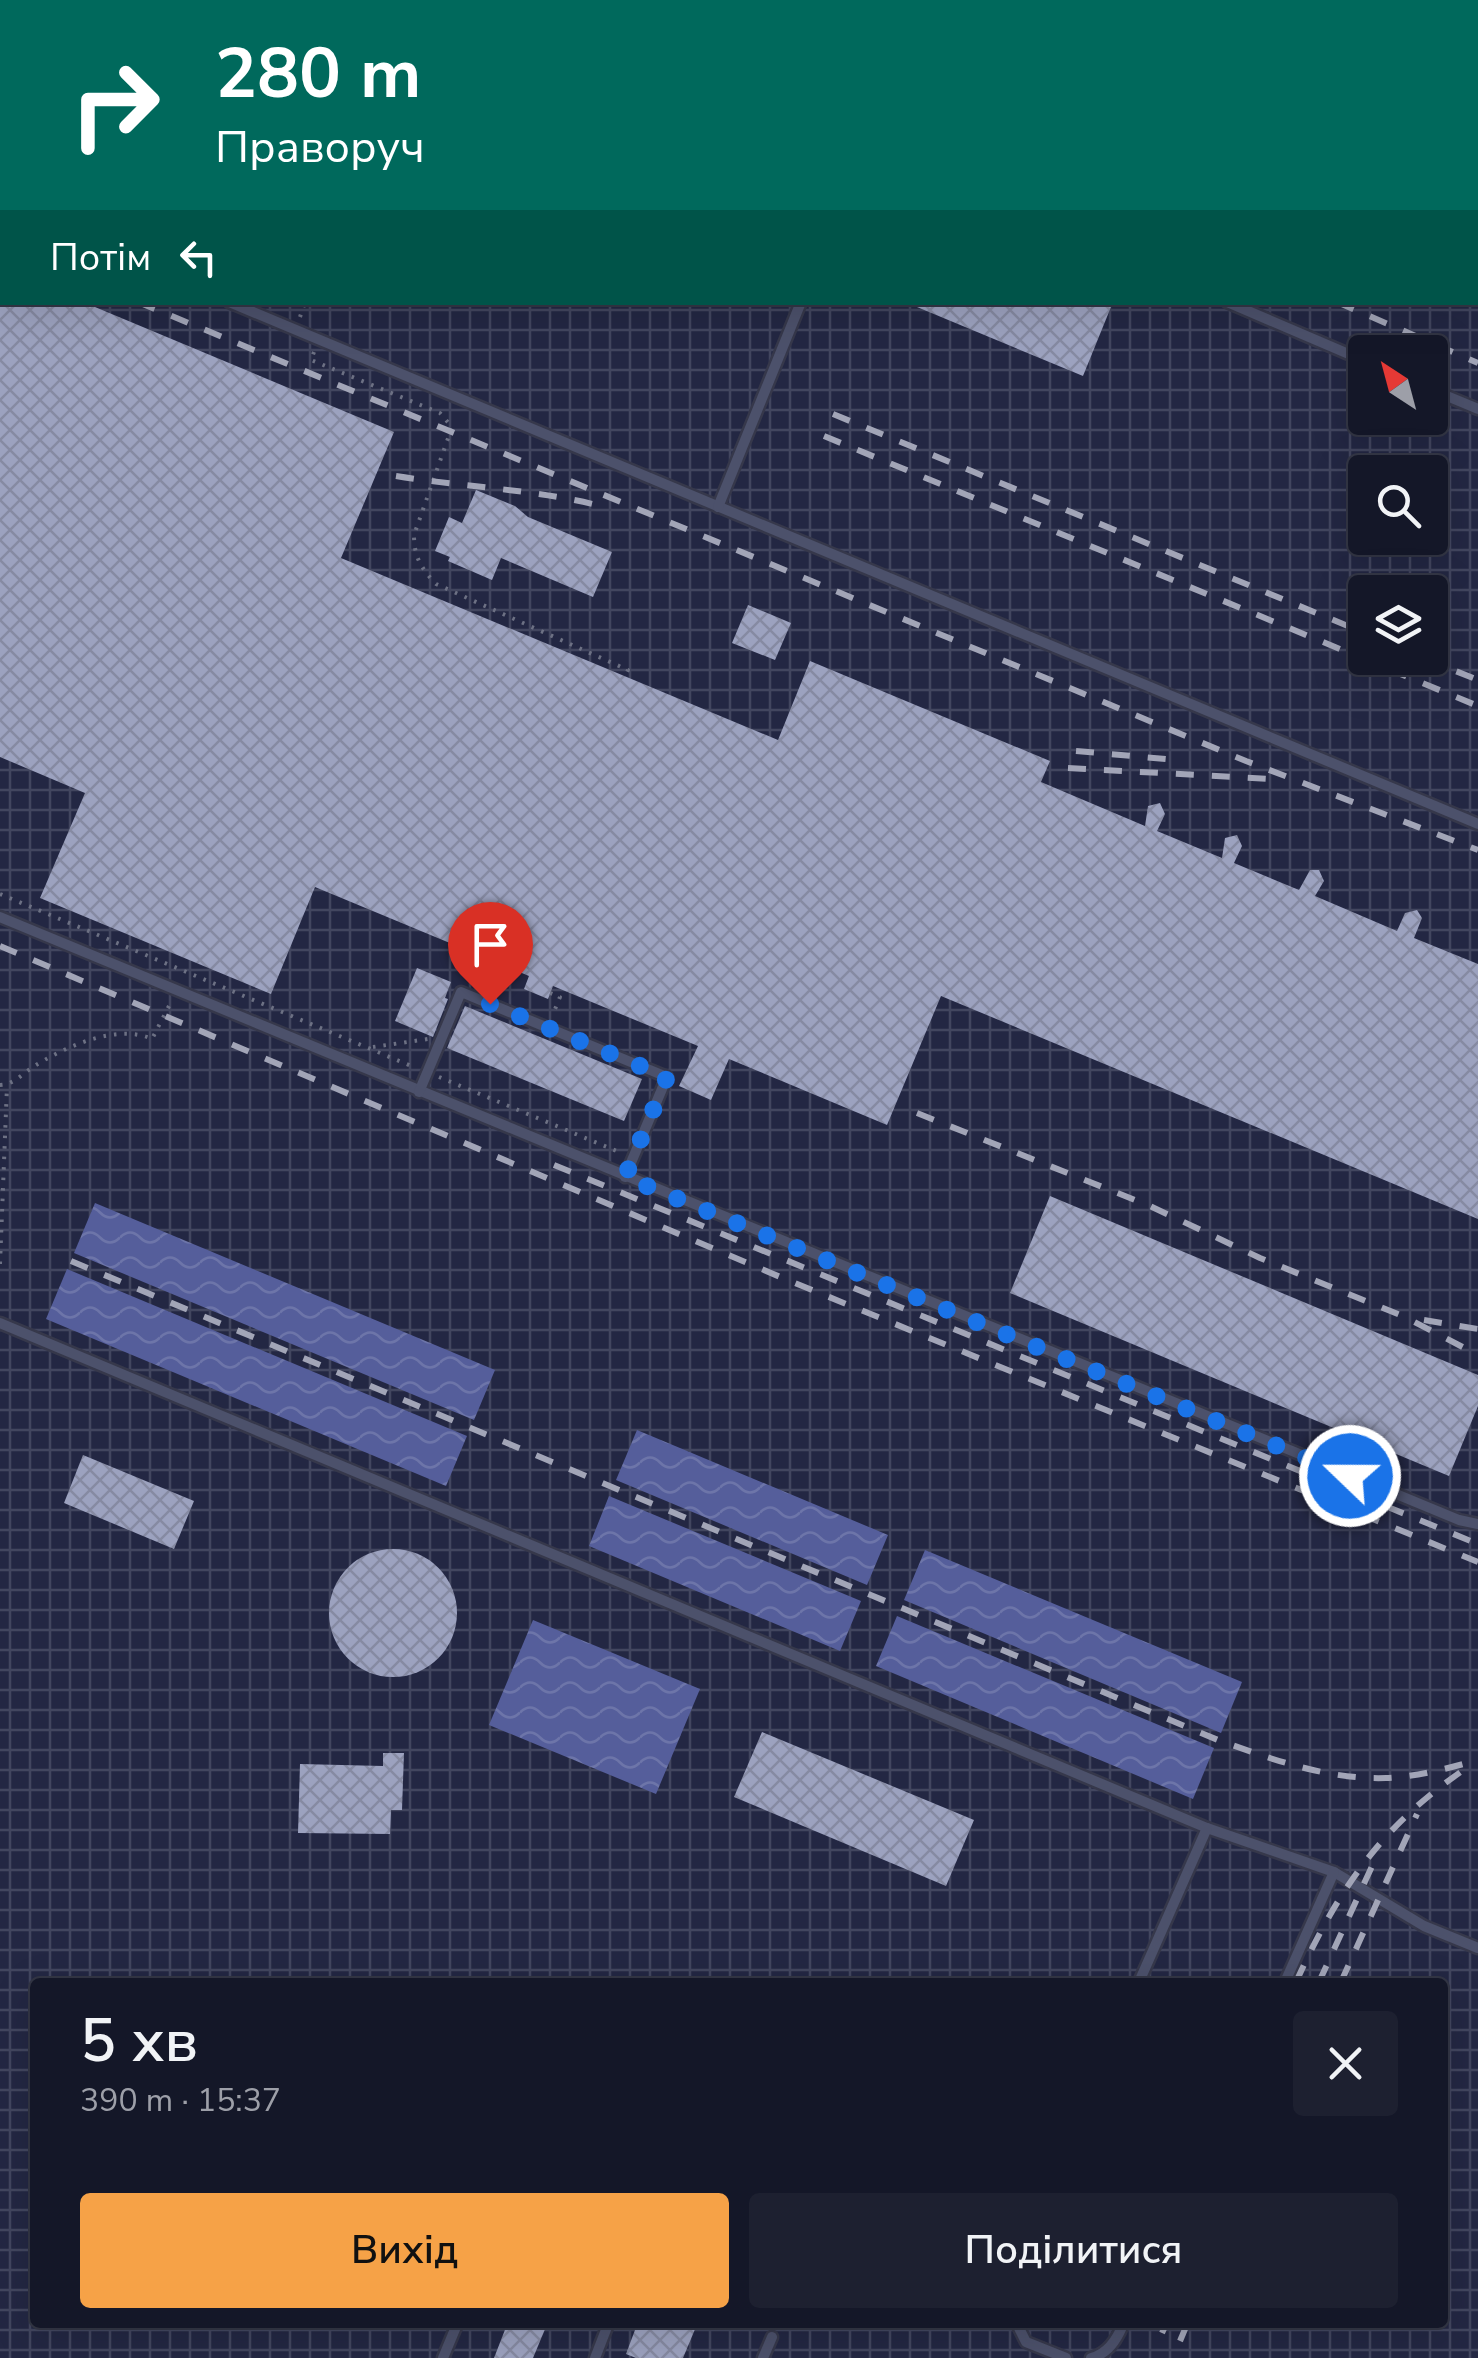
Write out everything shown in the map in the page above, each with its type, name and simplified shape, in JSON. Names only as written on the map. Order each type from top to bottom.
[{"type":"lane","points":[[236,305],[1478,824]]},
{"type":"lane","points":[[718,507],[800,305]]},
{"type":"lane","points":[[1234,305],[1348,354]]},
{"type":"lane","points":[[1448,396],[1478,409]]},
{"type":"lane","points":[[0,917],[1459,1520],[1478,1524]]},
{"type":"lane","points":[[419,1092],[460,992],[667,1077],[625,1177]]},
{"type":"lane","points":[[0,1324],[1207,1828],[1334,1872],[1424,1926],[1478,1948]]},
{"type":"lane","points":[[1141,1978],[1207,1828]]},
{"type":"lane","points":[[1287,1978],[1334,1872]]},
{"type":"lane","points":[[443,2358],[456,2328]]},
{"type":"lane","points":[[595,2358],[608,2328]]},
{"type":"lane","points":[[1019,2328],[1026,2342],[1066,2358]]},
{"type":"lane","points":[[1091,2358],[1097,2358],[1118,2339],[1122,2328]]},
{"type":"lane","points":[[763,2358],[772,2338]]},
{"type":"path","points":[[298,320],[305,305]]},
{"type":"path","points":[[311,360],[440,413],[452,427],[414,534],[414,552],[429,577],[436,584],[628,670],[625,676]]},
{"type":"path","points":[[0,894],[633,1158]]},
{"type":"path","points":[[0,1086],[7,1086],[36,1065],[92,1039],[140,1034],[152,1039],[177,991]]},
{"type":"path","points":[[548,1028],[560,997],[550,993]]},
{"type":"path","points":[[368,1048],[442,1037]]},
{"type":"path","points":[[0,1264],[7,1086]]},
{"type":"shaded area","points":[[0,305],[1478,305],[1478,2358],[0,2358]]},
{"type":"water","points":[[95,1203],[495,1370],[474,1420],[74,1253]]},
{"type":"water","points":[[67,1269],[467,1436],[446,1486],[46,1319]]},
{"type":"water","points":[[637,1430],[888,1535],[867,1585],[616,1480]]},
{"type":"water","points":[[609,1496],[861,1601],[840,1651],[589,1546]]},
{"type":"water","points":[[925,1550],[1242,1682],[1221,1733],[904,1600]]},
{"type":"water","points":[[897,1616],[1214,1748],[1193,1799],[876,1666]]},
{"type":"water","points":[[533,1620],[700,1689],[656,1794],[489,1725]]},
{"type":"building","points":[[0,305],[90,305],[394,432],[341,558],[778,740],[810,661],[1050,761],[1041,782],[1145,826],[1148,806],[1160,803],[1165,814],[1157,831],[1222,858],[1225,838],[1237,835],[1242,846],[1234,863],[1299,890],[1310,870],[1319,870],[1324,881],[1315,896],[1397,931],[1405,913],[1417,910],[1422,918],[1414,938],[1478,964],[1478,1219],[941,996],[887,1125],[729,1059],[711,1100],[679,1086],[698,1046],[553,986],[548,999],[524,989],[529,976],[315,887],[271,994],[40,898],[85,793],[0,757]]},
{"type":"building","points":[[912,305],[1112,305],[1083,376]]},
{"type":"building","points":[[476,490],[612,552],[593,597],[501,558],[492,580],[448,561],[450,557],[435,551],[449,517],[462,523]]},
{"type":"building","points":[[748,605],[791,623],[775,660],[732,643]]},
{"type":"building","points":[[417,968],[451,982],[433,1037],[395,1021]]},
{"type":"building","points":[[465,1006],[642,1079],[624,1121],[447,1048]]},
{"type":"building","points":[[1050,1196],[1478,1375],[1478,1406],[1449,1476],[1010,1293]]},
{"type":"building","points":[[83,1455],[194,1501],[174,1549],[64,1503]]},
{"type":"building","points":[[393,1549],[418,1553],[439,1567],[453,1588],[457,1613],[453,1638],[439,1659],[418,1673],[393,1677],[368,1673],[347,1659],[333,1638],[329,1613],[333,1588],[347,1567],[368,1553]]},
{"type":"building","points":[[762,1732],[974,1820],[946,1886],[734,1797]]},
{"type":"building","points":[[383,1753],[404,1753],[402,1810],[391,1810],[390,1834],[298,1833],[300,1764],[383,1766]]},
{"type":"building","points":[[506,2328],[546,2328],[533,2358],[494,2358]]},
{"type":"building","points":[[636,2328],[696,2328],[683,2358],[636,2358],[626,2354]]},
{"type":"railway","points":[[145,305],[1246,761],[1478,850]]},
{"type":"railway","points":[[1344,305],[1478,363]]},
{"type":"railway","points":[[833,414],[1348,626]]},
{"type":"railway","points":[[824,436],[1478,706]]},
{"type":"railway","points":[[396,476],[597,505]]},
{"type":"railway","points":[[1448,668],[1478,680]]},
{"type":"railway","points":[[1076,751],[1177,760]]},
{"type":"railway","points":[[1068,768],[1271,779]]},
{"type":"railway","points":[[0,946],[785,1279],[1478,1562]]},
{"type":"railway","points":[[917,1113],[1150,1206],[1260,1258],[1405,1317],[1478,1355]]},
{"type":"railway","points":[[554,1165],[1478,1544]]},
{"type":"railway","points":[[71,1261],[1218,1740],[1300,1767],[1364,1778],[1409,1776],[1478,1760]]},
{"type":"railway","points":[[1424,1320],[1478,1329]]},
{"type":"railway","points":[[1298,1978],[1328,1918],[1364,1863],[1409,1814],[1465,1769]]},
{"type":"railway","points":[[1343,1978],[1417,1814]]},
{"type":"railway","points":[[1321,1978],[1373,1864]]},
{"type":"railway","points":[[1162,2333],[1164,2328]]},
{"type":"railway","points":[[1180,2341],[1185,2328]]},
{"type":"route","points":[[490,1004],[667,1077],[625,1177],[1350,1476]]}]
